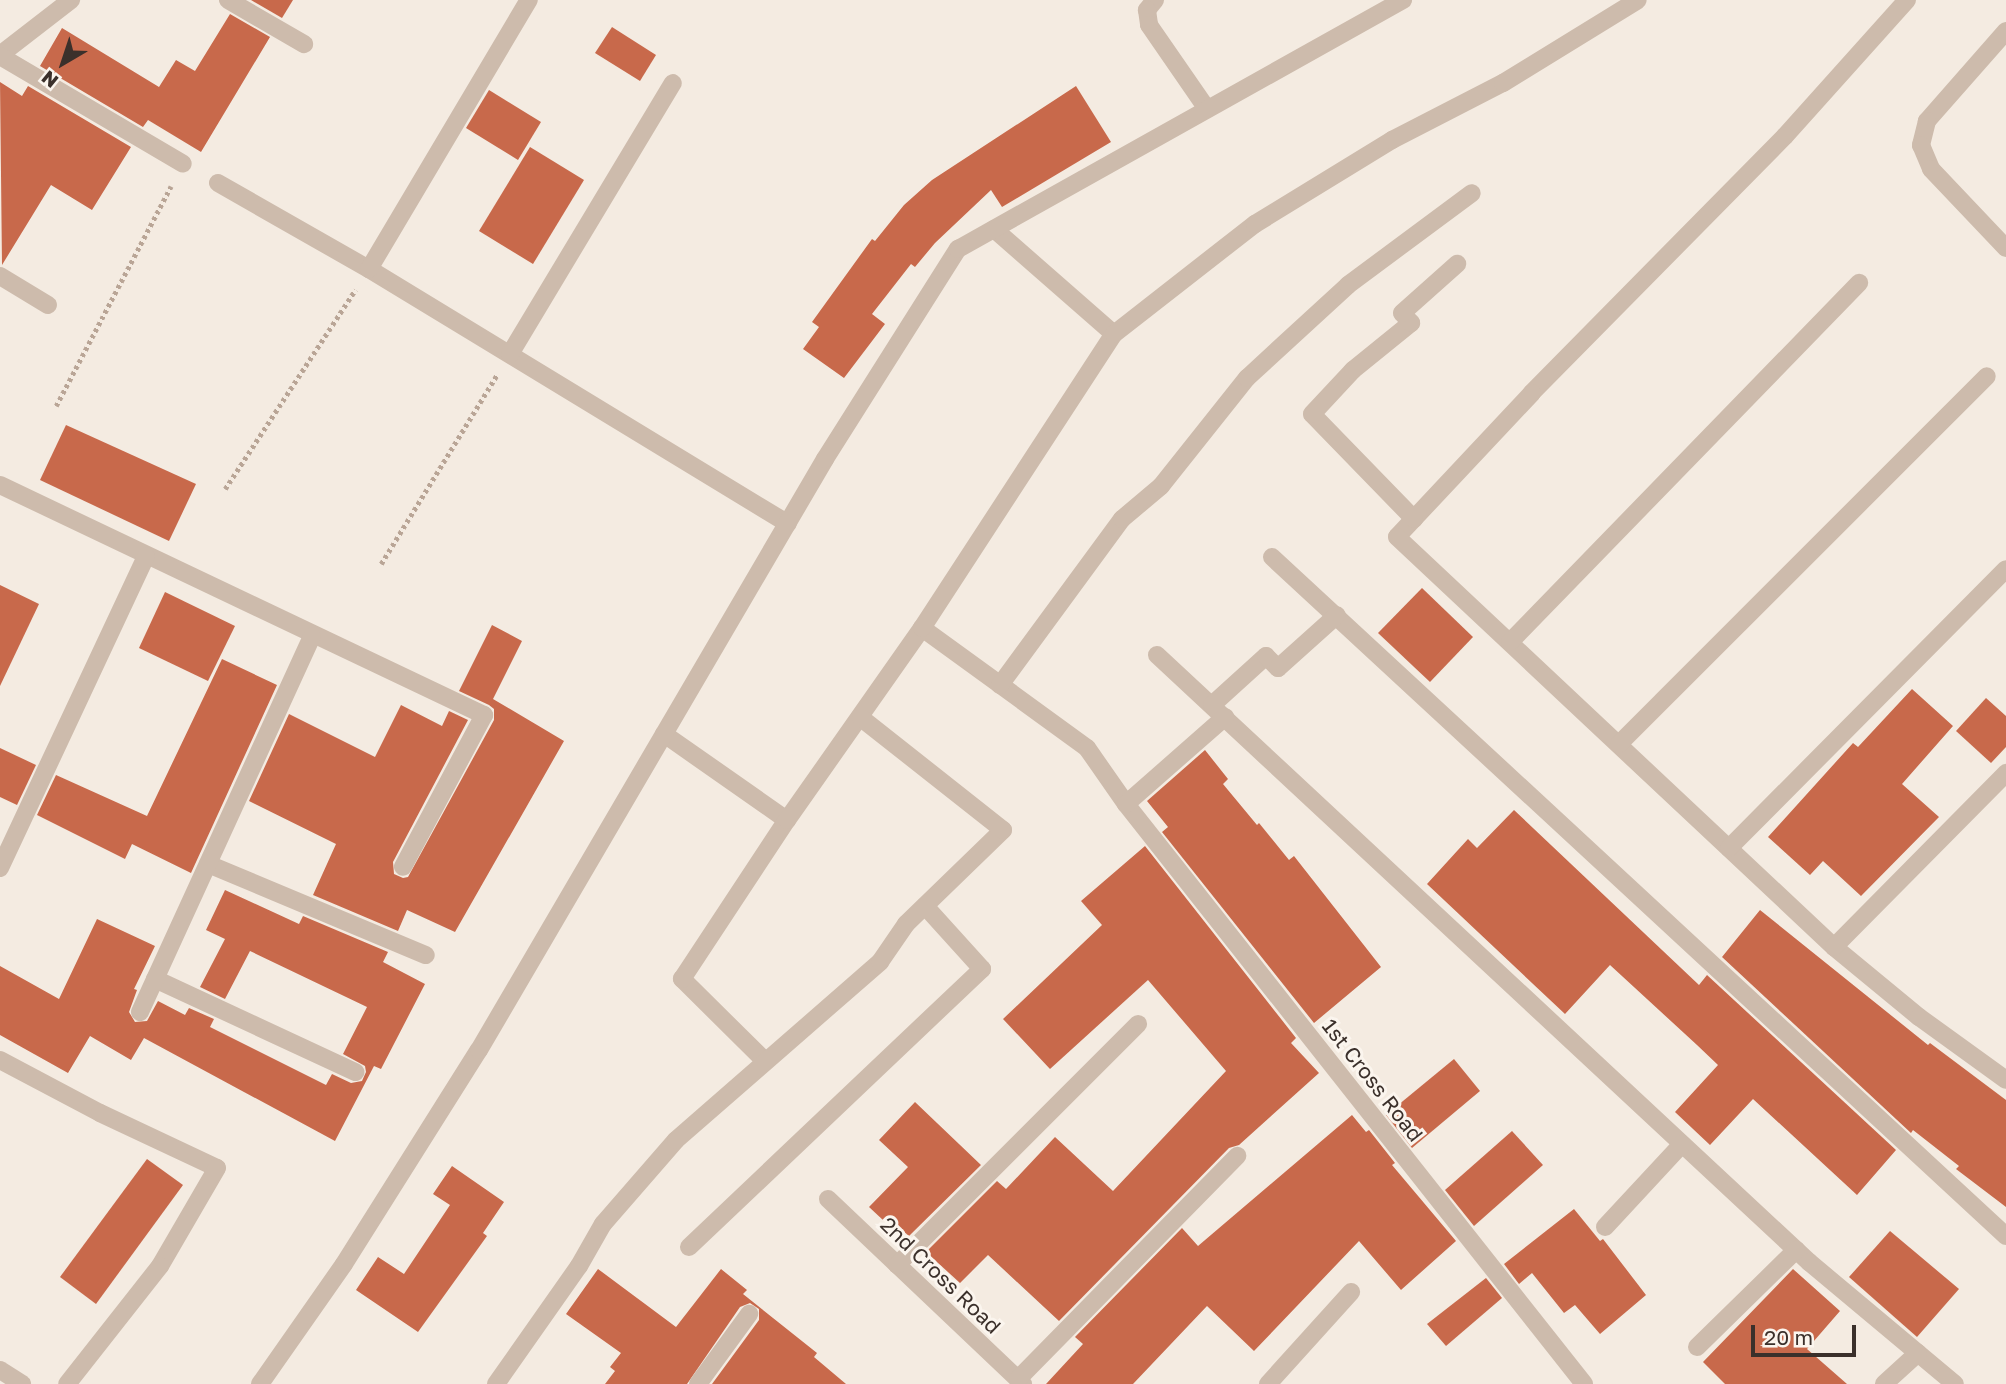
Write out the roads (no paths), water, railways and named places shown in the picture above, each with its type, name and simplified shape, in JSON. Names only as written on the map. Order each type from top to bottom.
[{"type":"street","points":[[71,0],[0,55],[183,164]]},
{"type":"street","points":[[228,0],[304,44]]},
{"type":"street","points":[[369,269],[529,0]]},
{"type":"street","points":[[1155,0],[1147,10],[1149,25],[1207,109]]},
{"type":"street","points":[[260,1384],[344,1264],[479,1050],[788,524],[958,249],[1403,0]]},
{"type":"street","points":[[765,1061],[682,979],[787,820],[922,628],[1115,334],[1255,224],[1392,140],[1503,83],[1638,0]]},
{"type":"street","points":[[1907,0],[1785,136],[1532,393],[1397,537],[1834,947],[1919,1017],[2006,1080]]},
{"type":"street","points":[[2006,31],[1927,121],[1921,145],[1931,169],[2006,247]]},
{"type":"street","points":[[510,354],[673,83]]},
{"type":"street","points":[[218,183],[369,269],[788,524]]},
{"type":"street","points":[[1000,685],[1122,519],[1161,486],[1247,378],[1348,285],[1472,193]]},
{"type":"street","points":[[994,229],[1115,334]]},
{"type":"street","points":[[1414,519],[1312,414],[1353,370],[1411,323],[1402,313],[1457,264]]},
{"type":"street","points":[[0,276],[48,305]]},
{"type":"street","points":[[1510,642],[1858,284]]},
{"type":"street","points":[[1619,744],[1987,376]]},
{"type":"street","points":[[0,485],[312,636],[484,715],[403,867]]},
{"type":"street","points":[[1272,556],[2006,1236]]},
{"type":"street","points":[[0,868],[146,557]]},
{"type":"street","points":[[1729,848],[2006,569]]},
{"type":"street","points":[[1126,804],[1219,711],[1266,656],[1278,668],[1336,615]]},
{"type":"street","name":"1st Cross Road","points":[[922,628],[1087,748],[1126,804],[1584,1384]]},
{"type":"street","points":[[140,1012],[312,636]]},
{"type":"street","points":[[1157,655],[1796,1250],[1955,1384]]},
{"type":"street","points":[[496,1384],[579,1266],[603,1224],[676,1140],[880,962],[906,924],[1003,830],[861,718]]},
{"type":"street","points":[[664,734],[787,820]]},
{"type":"street","points":[[1834,947],[2006,774]]},
{"type":"street","points":[[208,864],[426,955]]},
{"type":"street","points":[[689,1248],[982,970],[925,906]]},
{"type":"street","points":[[155,979],[355,1072]]},
{"type":"street","points":[[897,1265],[1138,1024]]},
{"type":"street","points":[[0,1061],[100,1113],[217,1168],[160,1266],[68,1384]]},
{"type":"street","points":[[1605,1227],[1682,1144]]},
{"type":"street","points":[[1013,1380],[1237,1156]]},
{"type":"street","name":"2nd Cross Road","points":[[828,1199],[1013,1380]]},
{"type":"street","points":[[1697,1347],[1796,1250]]},
{"type":"street","points":[[1268,1384],[1351,1292]]},
{"type":"street","points":[[698,1384],[749,1314]]},
{"type":"street","points":[[1884,1384],[1917,1353]]},
{"type":"street","points":[[0,1370],[22,1384]]}]
